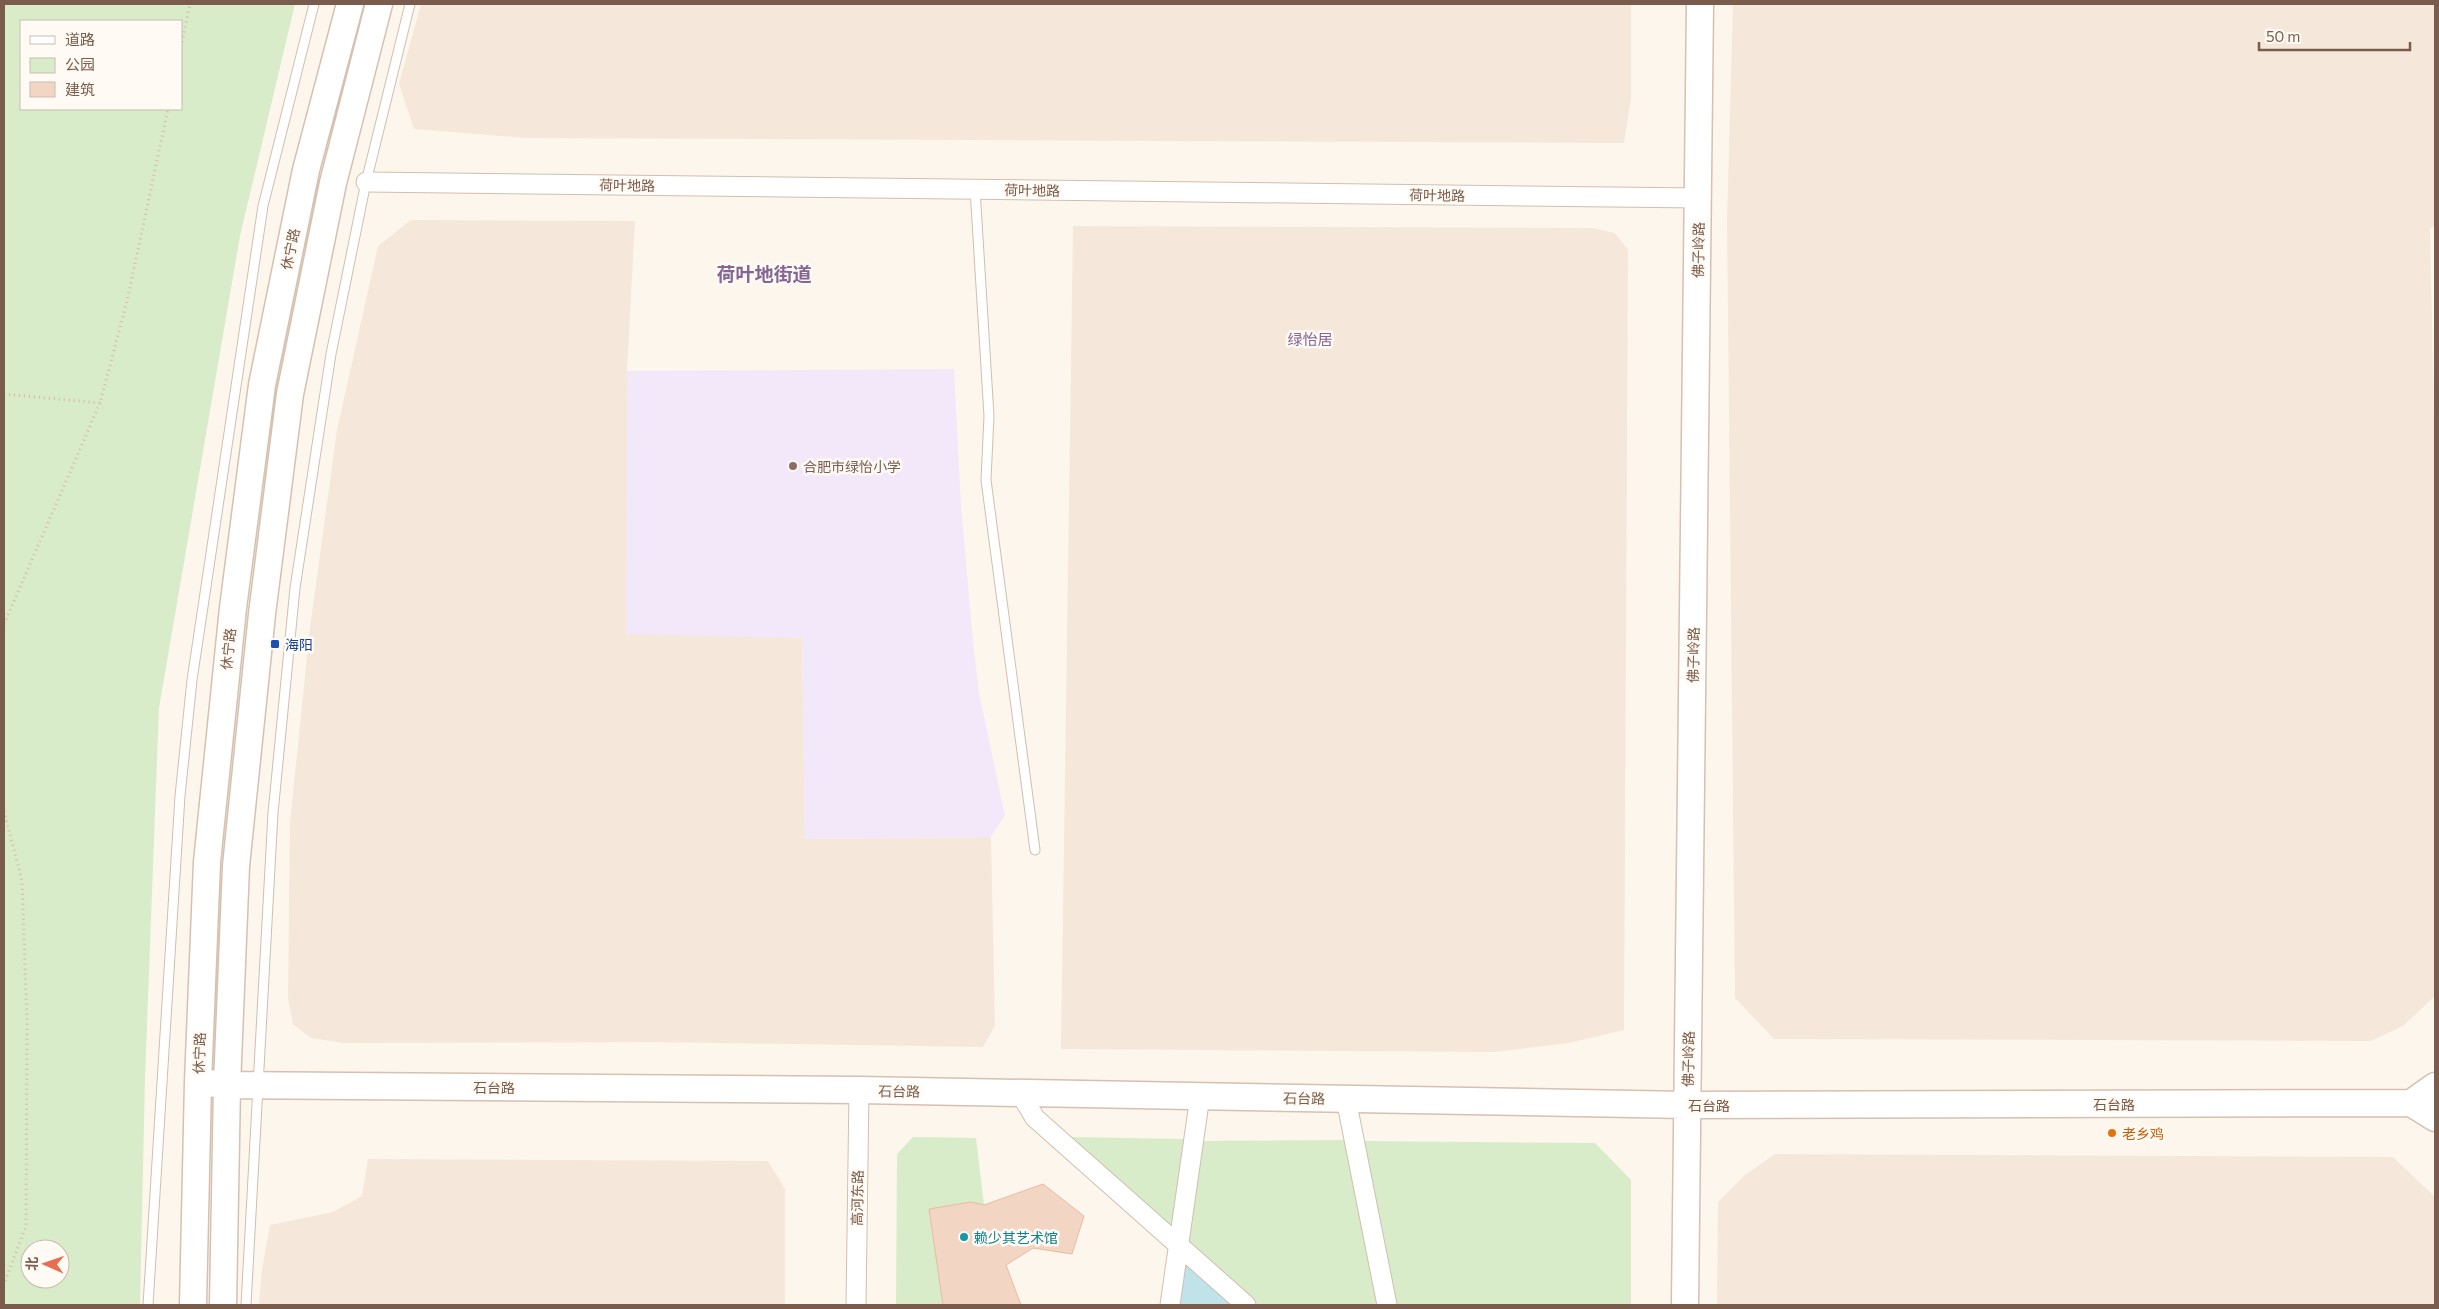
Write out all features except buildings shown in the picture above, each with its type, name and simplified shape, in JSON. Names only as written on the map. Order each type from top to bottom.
[{"type":"street","name":"休宁路","points":[[193,1305],[198,1082],[207,862],[233,608],[262,385],[306,170],[350,4]]},
{"type":"street","name":"休宁路","points":[[223,1305],[227,1085],[236,866],[262,614],[290,394],[333,184],[379,4]]},
{"type":"street","name":"佛子岭路","points":[[1685,1305],[1700,4]]},
{"type":"street","name":"荷叶地路","points":[[366,182],[1699,198]]},
{"type":"street","name":"石台路","points":[[198,1082],[227,1085],[859,1090],[1687,1105],[2410,1103]]},
{"type":"street","points":[[2435,1086],[2410,1103],[2435,1118]]},
{"type":"street","name":"高河东路","points":[[856,1305],[859,1090]]},
{"type":"street","points":[[1020,1093],[1035,1118],[1246,1305]]},
{"type":"street","points":[[1170,1305],[1200,1096]]},
{"type":"street","points":[[1346,1099],[1388,1305]]},
{"type":"lane","points":[[148,1305],[180,796],[192,680],[263,206],[314,4]]},
{"type":"lane","points":[[246,1305],[273,813],[295,588],[331,354],[366,182],[410,4]]},
{"type":"lane","points":[[975,189],[989,416],[986,480],[1035,850]]},
{"type":"path","points":[[182,41],[190,4]]},
{"type":"path","points":[[4,624],[100,403],[127,300],[168,110]]},
{"type":"path","points":[[4,394],[100,403]]},
{"type":"path","points":[[4,811],[22,881],[27,1023],[26,1226],[4,1284]]},
{"type":"shaded area","points":[[421,4],[1631,4],[1631,99],[1624,143],[526,138],[414,129],[399,84]]},
{"type":"shaded area","points":[[1733,4],[2435,4],[2435,227],[2430,228],[2435,462],[2435,996],[2403,1026],[2371,1041],[1774,1039],[1735,998],[1727,220]]},
{"type":"shaded area","points":[[411,220],[635,221],[627,371],[802,638],[805,839],[991,837],[995,1026],[983,1047],[656,1042],[344,1043],[311,1038],[293,1024],[288,998],[290,822],[310,628],[337,430],[378,246]]},
{"type":"shaded area","name":"绿怡居","points":[[1073,226],[1592,228],[1615,233],[1628,250],[1624,1030],[1569,1043],[1495,1052],[1061,1049]]},
{"type":"shaded area","name":"合肥市绿怡小学","points":[[954,369],[961,506],[973,642],[979,693],[1005,815],[991,837],[805,839],[802,638],[626,634],[627,371]]},
{"type":"shaded area","points":[[1775,1154],[2393,1157],[2435,1197],[2435,1305],[1717,1305],[1718,1202],[1745,1175]]},
{"type":"shaded area","points":[[368,1159],[768,1161],[785,1189],[785,1305],[259,1305],[262,1269],[270,1225],[333,1212],[362,1196]]},
{"type":"green space","points":[[4,4],[295,4],[240,236],[159,708],[145,1078],[140,1305],[4,1305]]},
{"type":"green space","points":[[913,1137],[976,1138],[984,1205],[971,1202],[929,1209],[943,1305],[896,1305],[897,1154]]},
{"type":"green space","points":[[1067,1137],[1186,1139],[1171,1230]]},
{"type":"green space","points":[[1347,1140],[1379,1305],[1251,1305],[1184,1245],[1201,1141]]},
{"type":"green space","points":[[1361,1141],[1595,1143],[1631,1180],[1631,1305],[1395,1305]]},
{"type":"water","points":[[1182,1252],[1241,1305],[1175,1305]]},
{"type":"place","name":"合肥市绿怡小学","points":[[793,466]]},
{"type":"place","name":"海阳","points":[[275,644]]},
{"type":"place","name":"老乡鸡","points":[[2112,1133]]},
{"type":"place","name":"赖少其艺术馆","points":[[964,1237]]},
{"type":"district","name":"荷叶地街道","points":[[764,273]]},
{"type":"district","name":"绿怡居","points":[[1310,339]]}]
